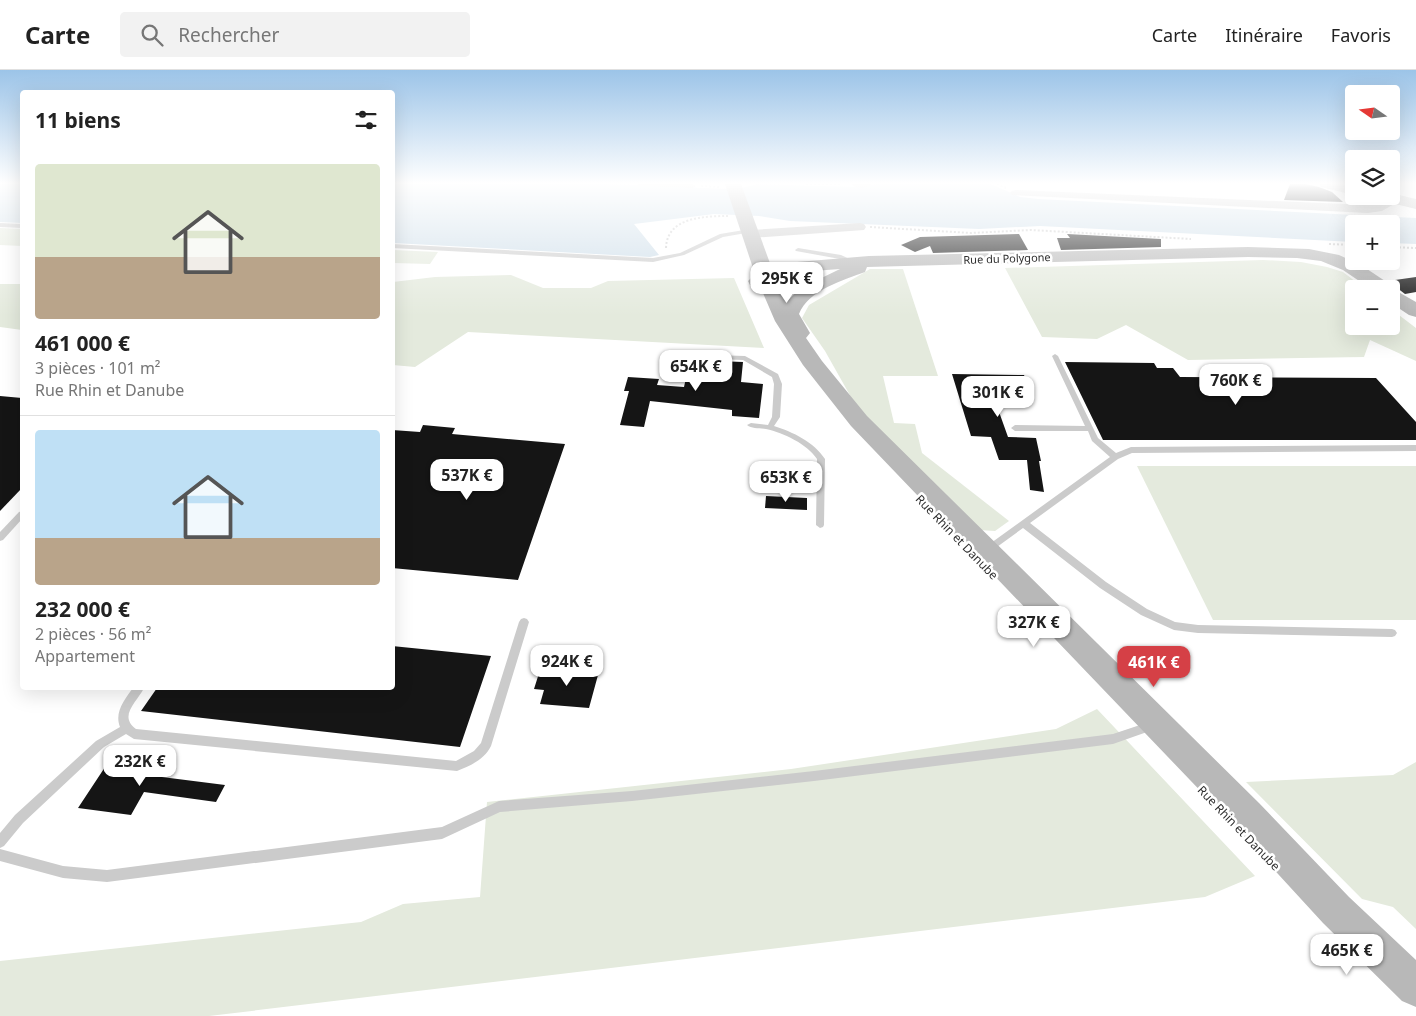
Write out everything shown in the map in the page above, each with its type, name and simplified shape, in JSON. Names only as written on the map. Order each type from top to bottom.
[{"type":"main road","name":"Rue Rhin et Danube","points":[[747,228],[762,274],[785,321],[808,356],[858,421],[1143,729],[1315,907],[1416,1006]]},
{"type":"main road","name":"Rue Rhin et Danube","points":[[747,228],[762,274],[766,304],[784,336],[834,405],[865,442],[1248,815],[1336,910],[1416,987]]},
{"type":"main road","name":"Rue du Polygone","points":[[762,274],[776,270],[798,258],[853,262],[1218,252],[1320,256],[1342,262],[1370,280]]},
{"type":"main road","name":"Rue du Polygone","points":[[808,356],[803,338],[790,318],[789,312],[793,304],[800,297],[819,286],[856,269],[891,261]]},
{"type":"main road","name":"Rue du Polygone","points":[[762,274],[793,288],[819,286]]},
{"type":"main road","points":[[1400,300],[1416,311]]},
{"type":"lane","points":[[395,246],[653,260],[682,254],[722,235],[746,228]]},
{"type":"lane","points":[[678,370],[680,359],[684,356],[749,360],[775,376],[778,384],[776,416],[770,427]]},
{"type":"lane","points":[[1055,356],[1090,429],[1096,439],[1115,457]]},
{"type":"lane","points":[[751,426],[770,427],[814,449],[819,454],[821,459],[820,525]]},
{"type":"lane","points":[[1015,428],[1090,429]]},
{"type":"lane","points":[[981,554],[1115,457],[1131,450],[1416,448]]},
{"type":"lane","points":[[0,538],[20,516]]},
{"type":"lane","points":[[1023,523],[1103,585],[1144,612],[1174,626],[1198,629],[1392,633]]},
{"type":"lane","points":[[138,690],[123,715],[122,724],[134,734],[457,766],[478,755],[486,746],[524,622]]},
{"type":"lane","points":[[0,842],[19,819],[100,744],[126,729]]},
{"type":"lane","points":[[0,855],[63,872],[108,876],[442,833],[499,807],[632,796],[814,776],[1113,739],[1143,729]]},
{"type":"path","points":[[894,228],[971,233],[1032,230],[1196,239]]},
{"type":"path","points":[[1320,244],[1345,245]]},
{"type":"path","points":[[1400,247],[1416,248]]},
{"type":"shaded area","points":[[0,228],[20,229],[20,246],[0,245]]},
{"type":"shaded area","points":[[395,250],[438,252],[430,264],[395,263]]},
{"type":"shaded area","points":[[1263,260],[1301,262],[1327,267],[1343,272],[1353,280],[1345,280],[1345,335],[1400,335],[1400,316],[1416,328],[1416,361],[1370,340],[1364,357],[1188,360],[1126,325],[1097,339],[1042,337],[1005,268]]},
{"type":"shaded area","points":[[870,269],[903,269],[938,376],[883,376],[894,423],[915,424],[922,453],[1009,521],[995,531],[979,530],[856,406],[825,351],[802,318],[809,305]]},
{"type":"shaded area","points":[[511,275],[543,288],[591,288],[608,281],[734,278],[764,348],[468,332],[415,367],[395,365],[395,282],[435,277]]},
{"type":"shaded area","points":[[0,284],[20,284],[20,330],[0,327]]},
{"type":"shaded area","points":[[1137,466],[1416,466],[1416,620],[1213,620]]},
{"type":"shaded area","points":[[1097,709],[1255,876],[1205,897],[209,1016],[0,1016],[0,961],[361,922],[403,904],[480,897],[487,802],[791,769],[1056,729]]},
{"type":"shaded area","points":[[1416,762],[1416,929],[1393,907],[1362,899],[1246,782],[1393,775]]},
{"type":"water","points":[[395,228],[637,228],[659,255],[650,257],[395,243]]},
{"type":"water","points":[[959,228],[996,228],[979,229]]},
{"type":"water","points":[[1082,228],[1345,228],[1345,242]]},
{"type":"water","points":[[1400,228],[1416,228],[1416,244],[1400,243]]},
{"type":"building","points":[[1019,234],[1028,250],[933,253],[930,246],[915,252],[901,245],[920,237]]},
{"type":"building","points":[[1067,234],[1161,239],[1161,247],[1061,250],[1057,238],[1070,238]]},
{"type":"building","points":[[1416,277],[1416,292],[1405,294],[1400,290],[1400,280],[1395,280]]},
{"type":"building","points":[[690,360],[743,362],[741,382],[763,384],[759,418],[732,416],[732,410],[650,401],[644,427],[620,425],[629,391],[624,391],[628,377],[659,379],[657,385],[684,387]]},
{"type":"building","points":[[1065,362],[1154,363],[1157,368],[1173,368],[1180,377],[1376,378],[1416,422],[1416,440],[1103,440]]},
{"type":"building","points":[[952,374],[1024,375],[1032,395],[993,395],[1008,437],[1036,438],[1041,461],[1039,461],[1044,492],[1030,490],[1027,460],[999,460],[991,437],[971,436]]},
{"type":"building","points":[[0,396],[20,398],[20,490],[0,511]]},
{"type":"building","points":[[423,425],[455,428],[452,434],[565,444],[518,580],[395,568],[395,430],[420,432]]},
{"type":"building","points":[[766,496],[807,498],[807,510],[765,508]]},
{"type":"building","points":[[395,646],[491,656],[460,747],[141,711],[156,690],[395,690]]},
{"type":"building","points":[[563,664],[579,666],[578,673],[598,675],[589,708],[540,704],[544,690],[534,689],[540,670],[561,672]]},
{"type":"building","points":[[111,758],[161,763],[154,776],[225,785],[216,802],[144,792],[131,815],[78,808]]}]
